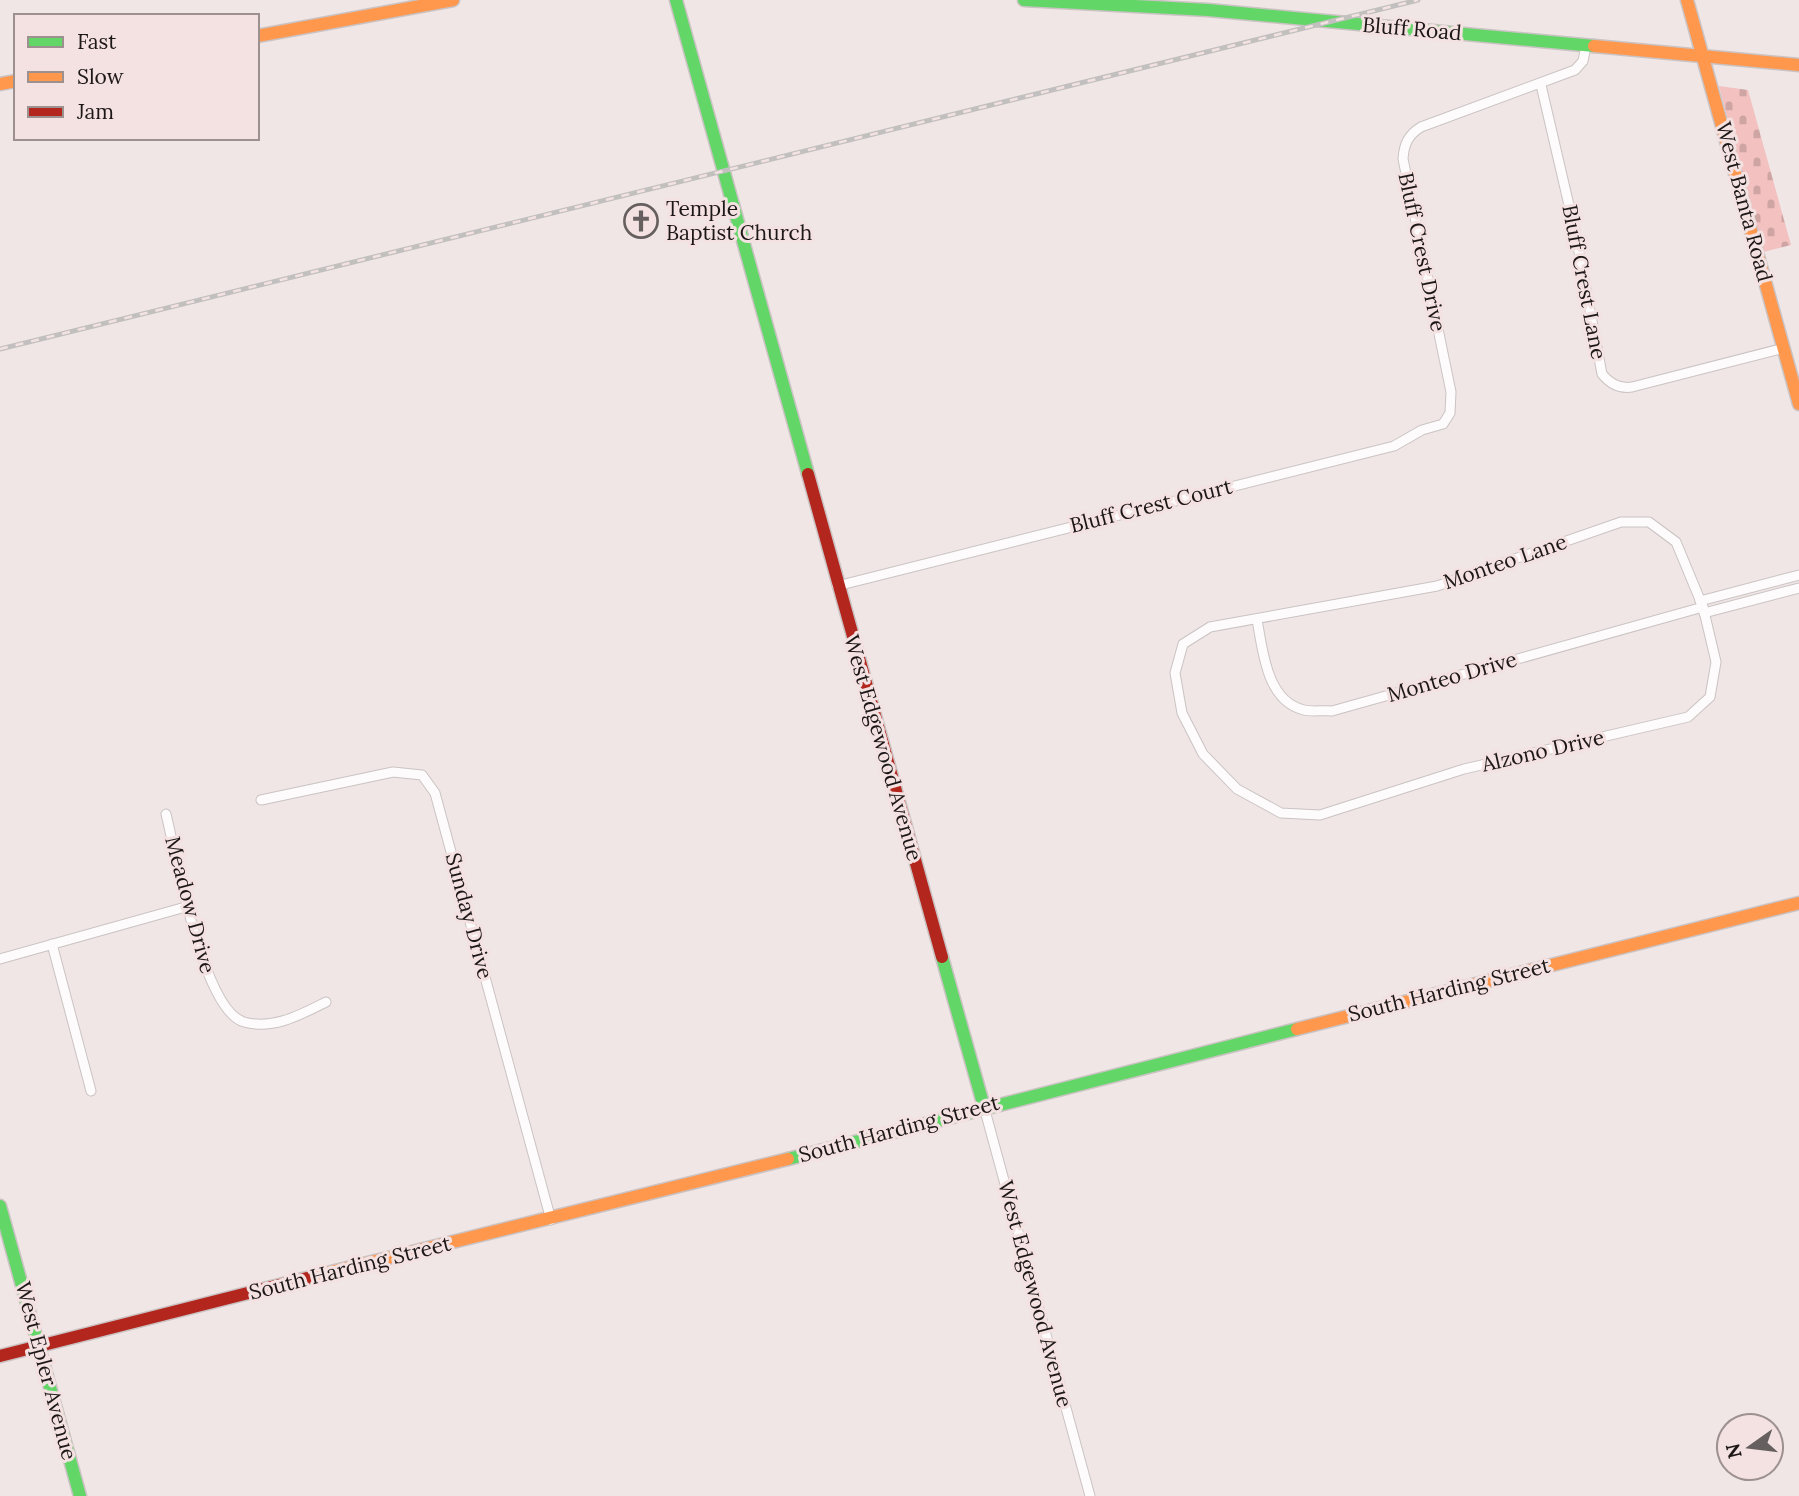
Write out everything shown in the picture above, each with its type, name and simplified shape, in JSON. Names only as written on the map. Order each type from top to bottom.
[{"type":"street","points":[[259,36],[453,0]]},
{"type":"street","name":"West Edgewood Avenue","points":[[676,0],[1090,1496]]},
{"type":"street","name":"Bluff Road","points":[[1024,0],[1208,10],[1799,65]]},
{"type":"street","name":"West Banta Road","points":[[1686,0],[1799,404]]},
{"type":"street","name":"Bluff Crest Drive","points":[[1451,407],[1451,392],[1403,159],[1404,148],[1412,134],[1424,126],[1541,85],[1579,68],[1586,46]]},
{"type":"street","name":"Bluff Crest Lane","points":[[1541,85],[1574,231],[1602,374],[1607,380],[1616,386],[1628,388],[1784,348]]},
{"type":"street","name":"Bluff Crest Court","points":[[837,586],[1394,446],[1422,430],[1443,424],[1451,407]]},
{"type":"street","name":"Monteo Lane","points":[[1281,813],[1237,789],[1203,754],[1182,713],[1175,673],[1183,644],[1210,627],[1437,586],[1621,522],[1649,523],[1676,542],[1703,607]]},
{"type":"street","name":"Monteo Drive","points":[[1257,620],[1268,674],[1282,696],[1302,709],[1332,710],[1703,607],[1799,575]]},
{"type":"street","name":"Monteo Drive","points":[[1703,607],[1799,589]]},
{"type":"street","name":"Alzono Drive","points":[[1281,813],[1320,815],[1464,769],[1688,717],[1710,697],[1716,662],[1703,607]]},
{"type":"street","name":"Sunday Drive","points":[[261,800],[393,772],[422,775],[435,793],[551,1220]]},
{"type":"street","name":"Meadow Drive","points":[[166,814],[204,964],[216,994],[233,1016],[243,1022],[276,1023],[326,1002]]},
{"type":"street","name":"South Harding Street","points":[[0,1356],[445,1243],[551,1220],[984,1107],[1799,903]]},
{"type":"street","points":[[0,959],[189,906]]},
{"type":"street","points":[[52,944],[92,1091]]},
{"type":"street","name":"West Epler Avenue","points":[[0,1206],[80,1496]]},
{"type":"green space","points":[[1719,86],[1748,90],[1791,245],[1763,252]]},
{"type":"railway","points":[[0,349],[1418,0]]},
{"type":"traffic: fast","points":[[676,0],[808,474]]},
{"type":"traffic: fast","points":[[1024,0],[1208,10],[1594,46]]},
{"type":"traffic: fast","points":[[942,957],[984,1107]]},
{"type":"traffic: fast","points":[[788,1159],[1297,1029]]},
{"type":"traffic: fast","points":[[0,1206],[80,1496]]},
{"type":"traffic: slow","points":[[259,36],[453,0]]},
{"type":"traffic: slow","points":[[1687,0],[1799,404]]},
{"type":"traffic: slow","points":[[1594,46],[1799,65]]},
{"type":"traffic: slow","points":[[0,84],[14,81]]},
{"type":"traffic: slow","points":[[1297,1029],[1799,903]]},
{"type":"traffic: slow","points":[[311,1277],[788,1159]]},
{"type":"traffic: jam","points":[[808,474],[942,957]]},
{"type":"traffic: jam","points":[[0,1356],[311,1277]]},
{"type":"place","name":"Temple Baptist Church","points":[[641,221]]}]
